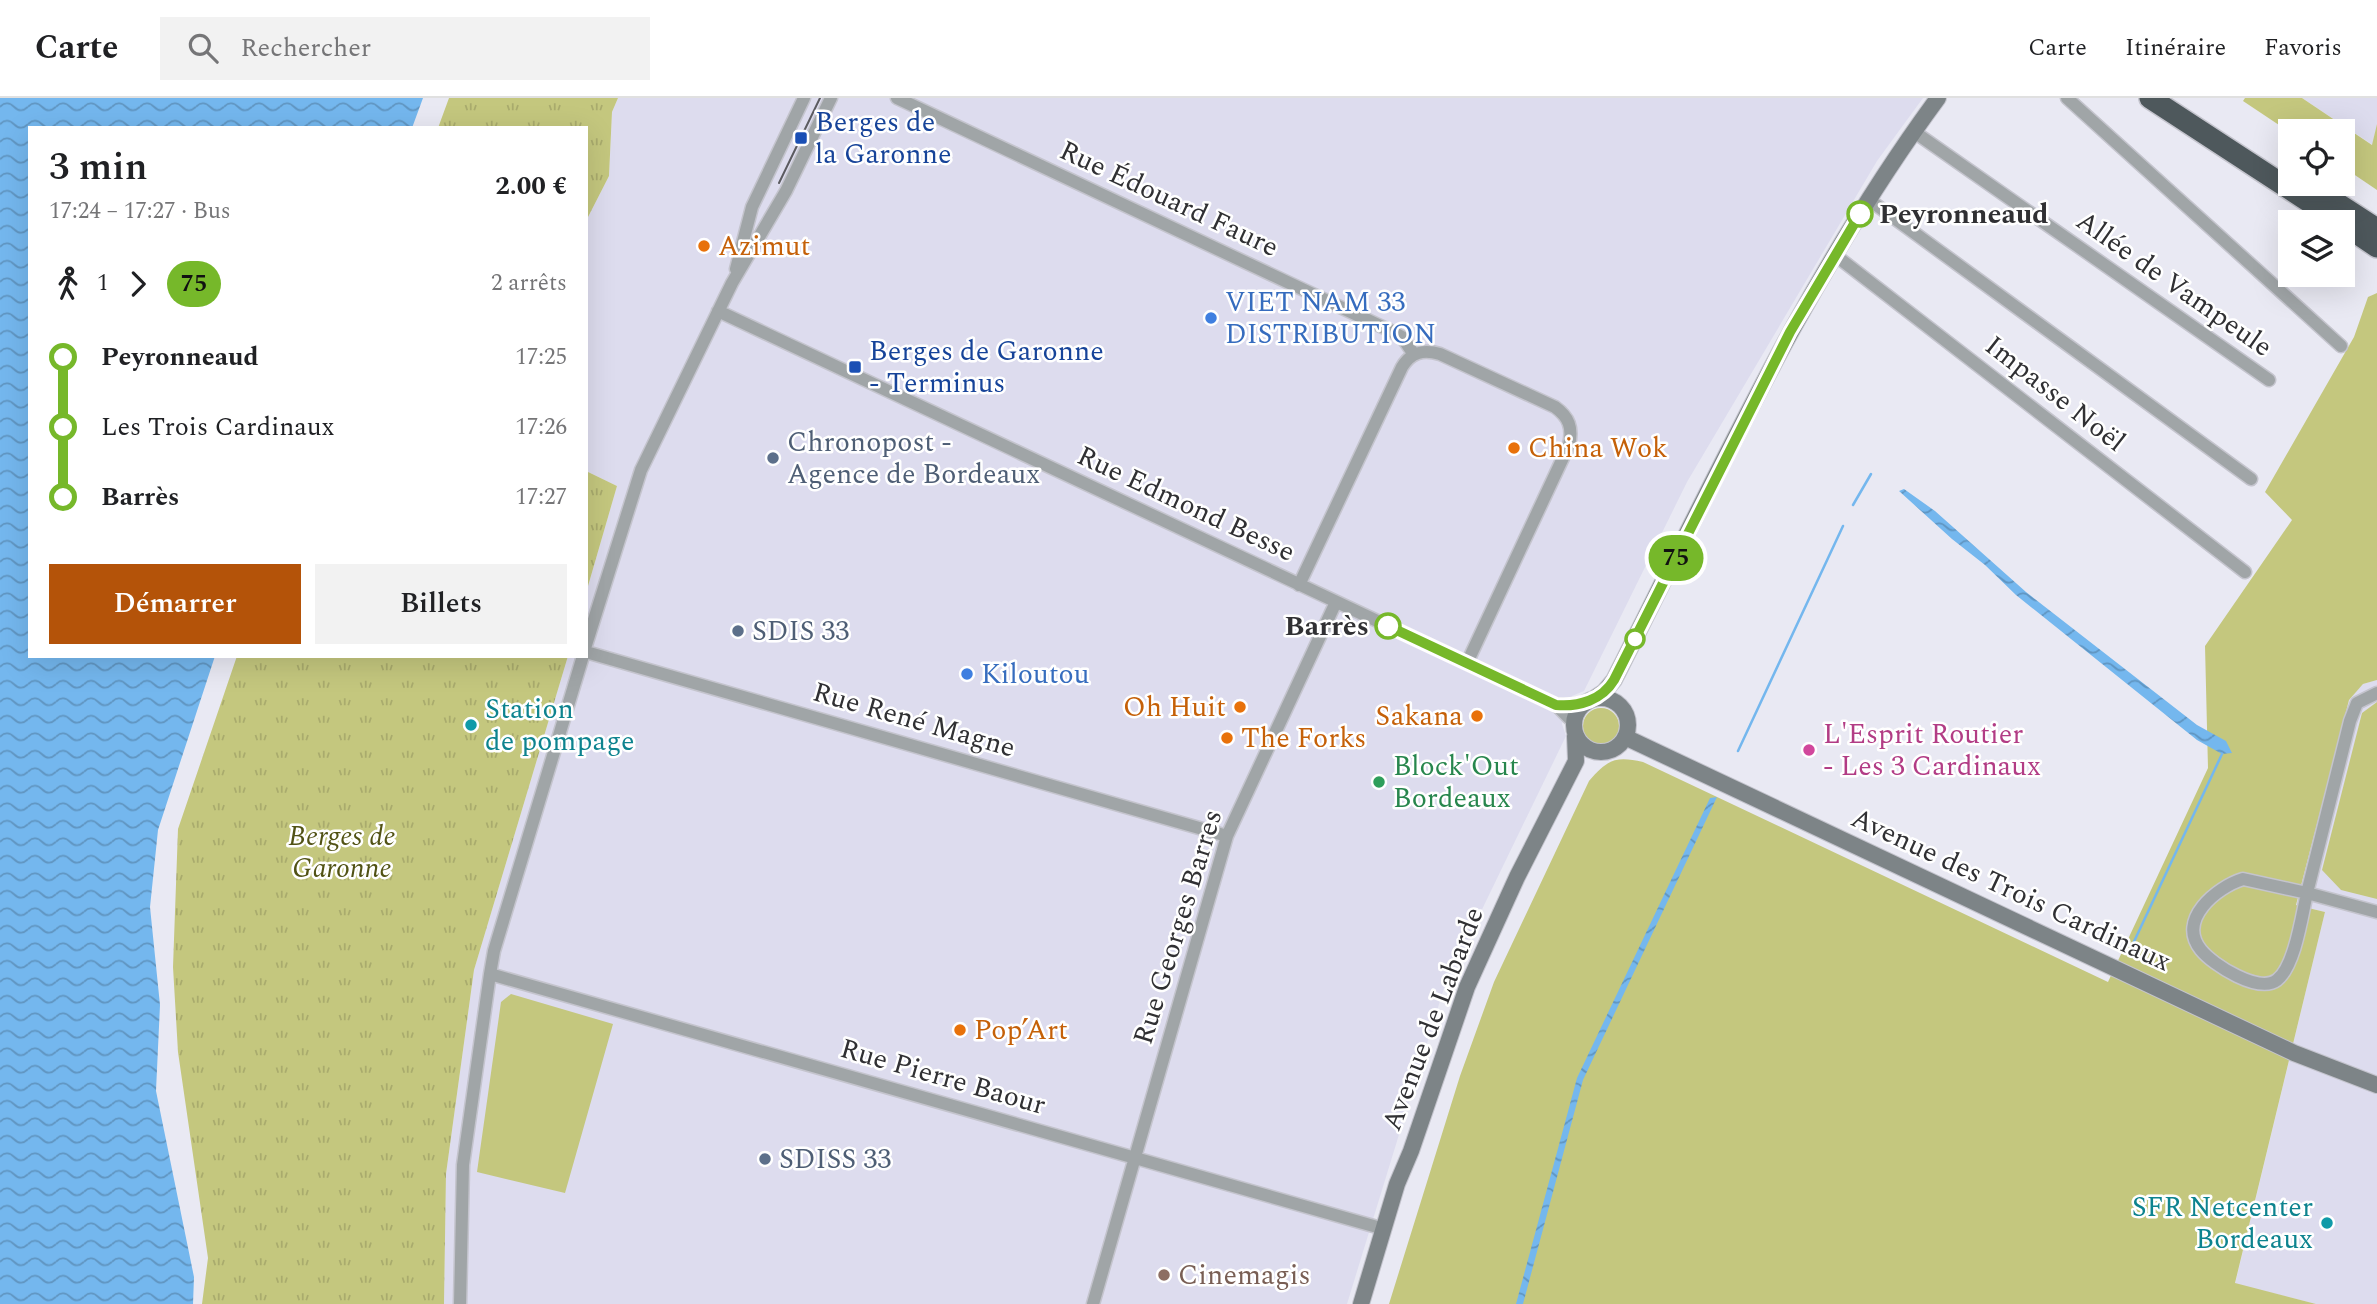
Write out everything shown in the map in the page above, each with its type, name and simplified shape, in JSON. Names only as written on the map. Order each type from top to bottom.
[{"type":"highway","points":[[2150,98],[2328,210]]},
{"type":"highway","points":[[2176,98],[2278,165]]},
{"type":"highway","points":[[2319,196],[2332,210]]},
{"type":"highway","points":[[2355,222],[2377,229]]},
{"type":"highway","points":[[2355,230],[2377,247]]},
{"type":"main road","points":[[1576,761],[1575,715],[1589,701],[1604,692],[1614,680],[1790,332],[1868,199],[1938,98]]},
{"type":"main road","points":[[1576,761],[1585,755],[1613,749],[1625,737],[1628,724],[1615,694],[1614,680]]},
{"type":"main road","points":[[1589,701],[1608,699],[1620,706]]},
{"type":"main road","points":[[1574,729],[1584,747],[1596,752]]},
{"type":"main road","name":"Avenue des Trois Cardinaux","points":[[1625,737],[2294,1053],[2377,1085]]},
{"type":"main road","name":"Avenue de Labarde","points":[[1361,1304],[1397,1184],[1411,1151],[1467,987],[1494,925],[1576,761]]},
{"type":"street","points":[[732,283],[752,207],[804,98]]},
{"type":"street","points":[[588,638],[635,482],[732,283],[786,191],[831,98]]},
{"type":"street","name":"Rue Édouard Faure","points":[[897,98],[1391,331],[1402,337],[1413,353]]},
{"type":"street","points":[[2067,98],[2341,346]]},
{"type":"street","name":"Allée de Vampeule","points":[[1913,131],[2269,380]]},
{"type":"street","points":[[1868,199],[2251,478]]},
{"type":"street","name":"Impasse Noël","points":[[1835,256],[2245,572]]},
{"type":"street","name":"Rue Edmond Besse","points":[[718,311],[1556,705],[1574,729]]},
{"type":"street","points":[[1299,585],[1402,367],[1413,353],[1434,352],[1450,358],[1555,407],[1562,412],[1571,427],[1569,445],[1467,663]]},
{"type":"street","name":"Rue Georges Barres","points":[[1093,1304],[1227,836],[1336,602]]},
{"type":"street","name":"Rue René Magne","points":[[588,655],[1227,836]]},
{"type":"street","points":[[460,1304],[463,1165],[494,951],[584,658]]},
{"type":"street","points":[[2377,693],[2357,703],[2350,720],[2307,893],[2286,970],[2276,982],[2261,984],[2242,979],[2218,965],[2199,949],[2193,929],[2199,911],[2212,894],[2229,883],[2243,879],[2307,893],[2377,912]]},
{"type":"street","name":"Rue Edmond Besse","points":[[1556,705],[1589,701]]},
{"type":"street","name":"Rue Pierre Baour","points":[[490,974],[1384,1228]]},
{"type":"shaded area","points":[[618,98],[1923,98],[1877,161],[1687,482],[1584,691],[1572,696],[1562,724],[1566,736],[1444,988],[1347,1304],[444,1304],[446,1174],[474,970],[567,658],[588,658],[588,586],[617,486],[588,472],[588,217],[609,176],[612,112]]},
{"type":"shaded area","points":[[2302,98],[2377,98],[2377,124],[2373,145],[2355,133],[2355,119],[2334,119]]},
{"type":"shaded area","points":[[2377,680],[2377,1304],[2316,1304],[2235,1284],[2325,912],[2296,905],[2349,699],[2363,684]]},
{"type":"green space","points":[[449,98],[618,98],[612,112],[609,176],[588,217],[588,126],[439,126]]},
{"type":"green space","points":[[2245,98],[2302,98],[2333,119],[2278,119],[2278,124],[2243,101]]},
{"type":"green space","points":[[2377,124],[2377,190],[2355,175],[2355,134],[2372,145]]},
{"type":"green space","points":[[2377,293],[2377,680],[2363,684],[2349,700],[2296,905],[2325,912],[2235,1283],[2316,1304],[1389,1304],[1460,1076],[1494,982],[1589,781],[1613,761],[1626,759],[1643,762],[2108,982],[2208,768],[2205,646],[2292,520],[2265,492],[2354,337],[2368,297]]},
{"type":"green space","points":[[588,472],[617,486],[588,586]]},
{"type":"green space","name":"Berges de Garonne","points":[[236,658],[567,658],[474,970],[446,1174],[444,1304],[202,1304],[208,1258],[178,1052],[173,967],[178,829]]},
{"type":"green space","points":[[2377,702],[2377,899],[2341,890],[2322,870],[2362,713]]},
{"type":"green space","points":[[1601,708],[1614,713],[1619,726],[1614,739],[1601,744],[1588,739],[1583,726],[1588,713]]},
{"type":"green space","points":[[511,994],[613,1024],[565,1193],[477,1172],[501,1002]]},
{"type":"water","points":[[0,98],[423,98],[413,126],[28,126],[28,658],[214,658],[158,830],[150,907],[160,1005],[156,1091],[194,1277],[193,1304],[0,1304]]},
{"type":"water","points":[[1904,489],[1935,511],[2026,592],[2197,725],[2226,741],[2232,753],[2222,754],[2197,740],[2016,595],[1899,491]]},
{"type":"water","points":[[1717,797],[1583,1080],[1523,1304],[1516,1304],[1577,1078],[1710,798]]},
{"type":"waterway","points":[[1853,505],[1871,474]]},
{"type":"waterway","points":[[1738,751],[1843,526]]},
{"type":"waterway","points":[[2131,948],[2222,754]]},
{"type":"tram line","points":[[779,183],[820,98]]},
{"type":"bus line","name":"75","points":[[1388,626],[1556,705],[1583,704],[1604,692],[1612,684],[1790,332],[1860,214]]},
{"type":"place","name":"Berges de la Garonne","points":[[801,138]]},
{"type":"place","name":"Peyronneaud","points":[[1860,214]]},
{"type":"place","name":"Azimut","points":[[704,246]]},
{"type":"place","name":"VIET NAM 33 DISTRIBUTION","points":[[1211,318]]},
{"type":"place","name":"Berges de Garonne - Terminus","points":[[855,367]]},
{"type":"place","name":"China Wok","points":[[1514,448]]},
{"type":"place","name":"Chronopost - Agence de Bordeaux","points":[[773,458]]},
{"type":"place","name":"Barrès","points":[[1388,626]]},
{"type":"place","name":"SDIS 33","points":[[738,631]]},
{"type":"place","name":"Kiloutou","points":[[967,674]]},
{"type":"place","name":"Oh Huit","points":[[1240,707]]},
{"type":"place","name":"Sakana","points":[[1477,716]]},
{"type":"place","name":"Station de pompage","points":[[471,725]]},
{"type":"place","name":"The Forks","points":[[1227,738]]},
{"type":"place","name":"L'Esprit Routier - Les 3 Cardinaux","points":[[1809,750]]},
{"type":"place","name":"Block'Out Bordeaux","points":[[1379,782]]},
{"type":"place","name":"Pop’Art","points":[[960,1030]]},
{"type":"place","name":"SDISS 33","points":[[765,1159]]},
{"type":"place","name":"SFR Netcenter Bordeaux","points":[[2327,1223]]},
{"type":"place","name":"Cinemagis","points":[[1164,1275]]}]
